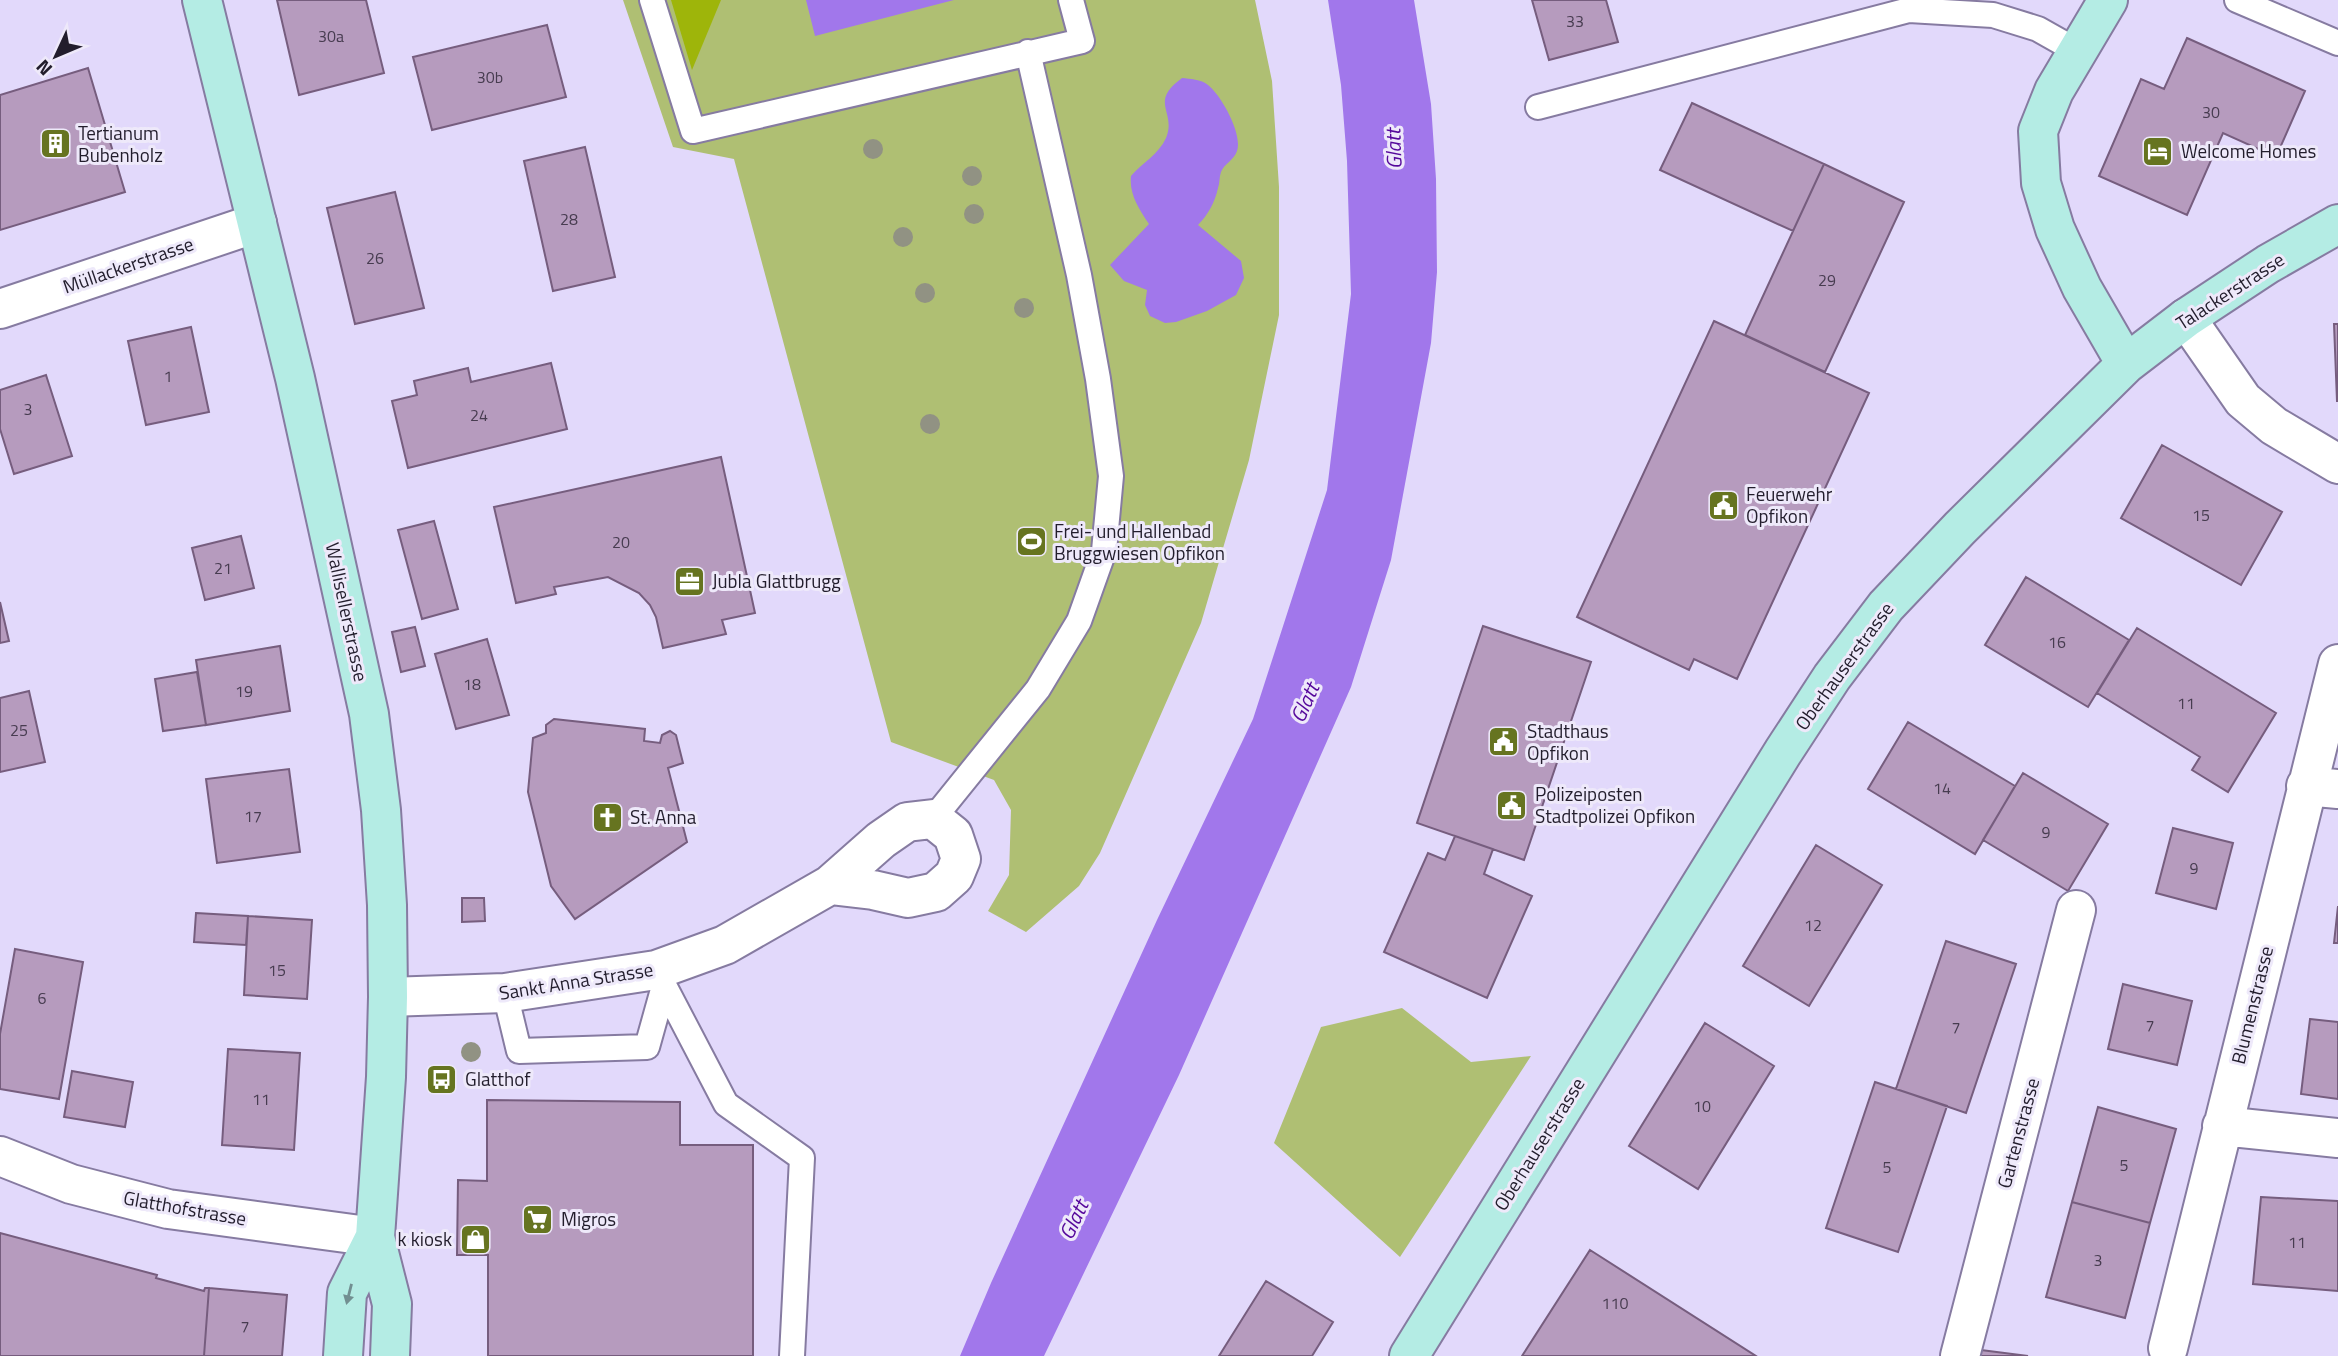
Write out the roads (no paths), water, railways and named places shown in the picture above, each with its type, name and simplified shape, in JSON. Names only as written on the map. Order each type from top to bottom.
[{"type":"street","name":"Wallisellerstrasse","points":[[202,0],[295,378],[369,714],[381,810],[387,905],[386,1077],[375,1237],[392,1304],[390,1356]]},
{"type":"street","points":[[2108,0],[2054,91],[2038,131],[2041,183],[2055,229],[2082,288],[2126,364]]},
{"type":"street","name":"Müllackerstrasse","points":[[0,309],[257,223]]},
{"type":"street","name":"Talackerstrasse","points":[[2126,364],[2186,318],[2268,264],[2338,224]]},
{"type":"street","points":[[2186,318],[2243,400],[2274,426],[2338,464]]},
{"type":"street","name":"Oberhauserstrasse","points":[[1409,1356],[1597,1050],[1832,677],[1886,606],[1960,528],[2126,364]]},
{"type":"street","name":"Blumenstrasse","points":[[2168,1348],[2222,1126],[2322,788],[2338,664]]},
{"type":"street","points":[[830,885],[873,890],[908,898],[936,892],[954,876],[961,859],[953,835],[933,819]]},
{"type":"street","name":"Sankt Anna Strasse","points":[[388,997],[505,993],[660,978],[830,885],[881,840],[907,822],[933,819]]},
{"type":"street","name":"Gartenstrasse","points":[[1960,1356],[2076,910]]},
{"type":"street","points":[[2222,1126],[2338,1138]]},
{"type":"street","name":"Glatthofstrasse","points":[[0,1156],[71,1184],[168,1209],[375,1237]]},
{"type":"street","name":"Wallisellerstrasse","points":[[343,1356],[347,1293],[375,1237]]},
{"type":"lane","points":[[652,0],[693,131],[1082,41],[1071,0]]},
{"type":"lane","points":[[2237,0],[2338,43]]},
{"type":"lane","points":[[1538,107],[1909,10],[1993,15],[2039,29],[2077,51]]},
{"type":"lane","points":[[933,819],[1038,689],[1079,621],[1104,551],[1111,476],[1098,379],[1079,275],[1028,52]]},
{"type":"lane","points":[[505,993],[519,1051],[647,1047],[660,978]]},
{"type":"lane","points":[[660,978],[726,1104],[802,1158],[792,1356]]},
{"type":"water","points":[[806,0],[954,0],[815,36]]},
{"type":"water","name":"Glatt","points":[[1328,0],[1414,0],[1431,104],[1436,179],[1437,272],[1431,343],[1391,560],[1351,687],[1179,1075],[1044,1356],[960,1356],[1157,920],[1253,719],[1327,490],[1351,294],[1347,161],[1341,85]]},
{"type":"water","points":[[1182,78],[1199,80],[1208,85],[1234,125],[1237,151],[1222,169],[1213,203],[1198,225],[1241,261],[1244,278],[1236,295],[1207,311],[1165,323],[1150,316],[1145,305],[1147,290],[1124,281],[1110,265],[1149,224],[1133,195],[1131,176],[1163,144],[1168,129],[1165,107],[1167,94]]},
{"type":"place","name":"Tertianum Bubenholz","points":[[55,144]]},
{"type":"place","name":"Welcome Homes","points":[[2158,151]]},
{"type":"place","name":"Feuerwehr Opfikon","points":[[1723,505]]},
{"type":"place","name":"Frei- und Hallenbad Bruggwiesen Opfikon","points":[[1031,542]]},
{"type":"place","name":"Jubla Glattbrugg","points":[[689,581]]},
{"type":"place","name":"Stadthaus Opfikon","points":[[1504,742]]},
{"type":"place","name":"Polizeiposten Stadtpolizei Opfikon","points":[[1512,805]]},
{"type":"place","name":"St. Anna","points":[[607,817]]},
{"type":"place","name":"Glatthof","points":[[442,1079]]},
{"type":"place","name":"Migros","points":[[538,1219]]},
{"type":"place","name":"k kiosk","points":[[475,1239]]}]
